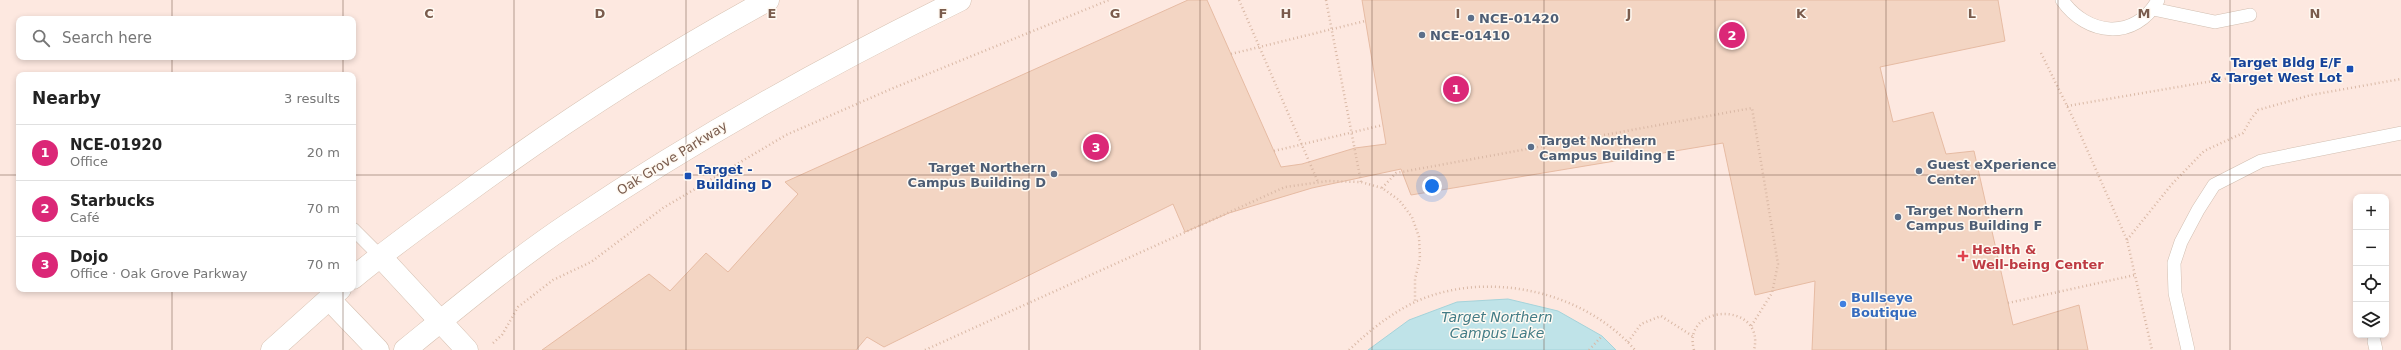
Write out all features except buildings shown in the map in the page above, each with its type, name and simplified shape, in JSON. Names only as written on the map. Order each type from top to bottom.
[{"type":"street","points":[[356,276],[380,256],[507,162],[621,86],[703,35],[768,0]]},
{"type":"street","name":"Oak Grove Parkway","points":[[405,350],[440,321],[568,224],[669,158],[750,110],[869,45],[960,0]]},
{"type":"street","points":[[380,256],[467,350]]},
{"type":"street","points":[[272,350],[330,292],[378,350]]},
{"type":"lane","points":[[2062,0],[2071,13],[2086,24],[2103,29],[2122,28],[2139,21],[2155,4],[2215,22],[2250,15]]},
{"type":"lane","points":[[2188,350],[2175,293],[2174,264],[2188,229],[2214,185],[2261,161],[2401,134]]},
{"type":"lane","points":[[356,232],[380,256]]},
{"type":"path","points":[[502,335],[518,306],[553,280],[591,262],[663,208],[786,135],[898,86],[1109,0]]},
{"type":"path","points":[[1238,0],[1303,144],[1318,182]]},
{"type":"path","points":[[1326,0],[1361,182]]},
{"type":"path","points":[[1231,54],[1366,20]]},
{"type":"path","points":[[2041,53],[2067,106],[2127,240],[2152,350]]},
{"type":"path","points":[[2067,106],[2242,76]]},
{"type":"path","points":[[1382,188],[1396,173],[1752,108],[1778,264],[1772,293],[1750,328]]},
{"type":"path","points":[[1274,151],[1351,131],[1383,125]]},
{"type":"path","points":[[925,350],[1285,187],[1318,182],[1361,182],[1382,188],[1400,200],[1412,217],[1419,237],[1420,259],[1415,279],[1415,302]]},
{"type":"path","points":[[2008,303],[2135,275]]},
{"type":"path","points":[[1349,350],[1376,325],[1415,302],[1448,291],[1483,287],[1518,288],[1552,296],[1584,310],[1613,328],[1635,350]]},
{"type":"path","points":[[1694,350],[1694,337],[1704,320],[1713,315],[1723,313],[1742,318],[1750,328],[1753,335],[1754,350]]},
{"type":"path","points":[[1628,342],[1641,324],[1661,316],[1694,337]]},
{"type":"path","points":[[1589,350],[1602,336]]},
{"type":"shaded area","points":[[0,0],[2401,0],[2401,350],[0,350]]},
{"type":"water","name":"Target Northern Campus Lake","points":[[1508,299],[1558,311],[1602,336],[1616,350],[1368,350],[1409,320],[1457,302]]},
{"type":"place","name":"NCE-01420","points":[[1471,18]]},
{"type":"place","name":"NCE-01410","points":[[1422,35]]},
{"type":"place","name":"Starbucks","points":[[1732,35]]},
{"type":"place","name":"Target Bldg E/F & Target West Lot","points":[[2350,69]]},
{"type":"place","name":"NCE-01920","points":[[1456,89]]},
{"type":"place","name":"Dojo","points":[[1096,147]]},
{"type":"place","name":"Target Northern Campus Building E","points":[[1531,147]]},
{"type":"place","name":"Guest eXperience Center","points":[[1919,171]]},
{"type":"place","name":"Target Northern Campus Building D","points":[[1054,174]]},
{"type":"place","name":"Target - Building D","points":[[688,176]]},
{"type":"place","name":"Target Northern Campus Building F","points":[[1898,217]]},
{"type":"place","name":"Health & Well-being Center","points":[[1963,256]]},
{"type":"place","name":"Bullseye Boutique","points":[[1843,304]]}]
